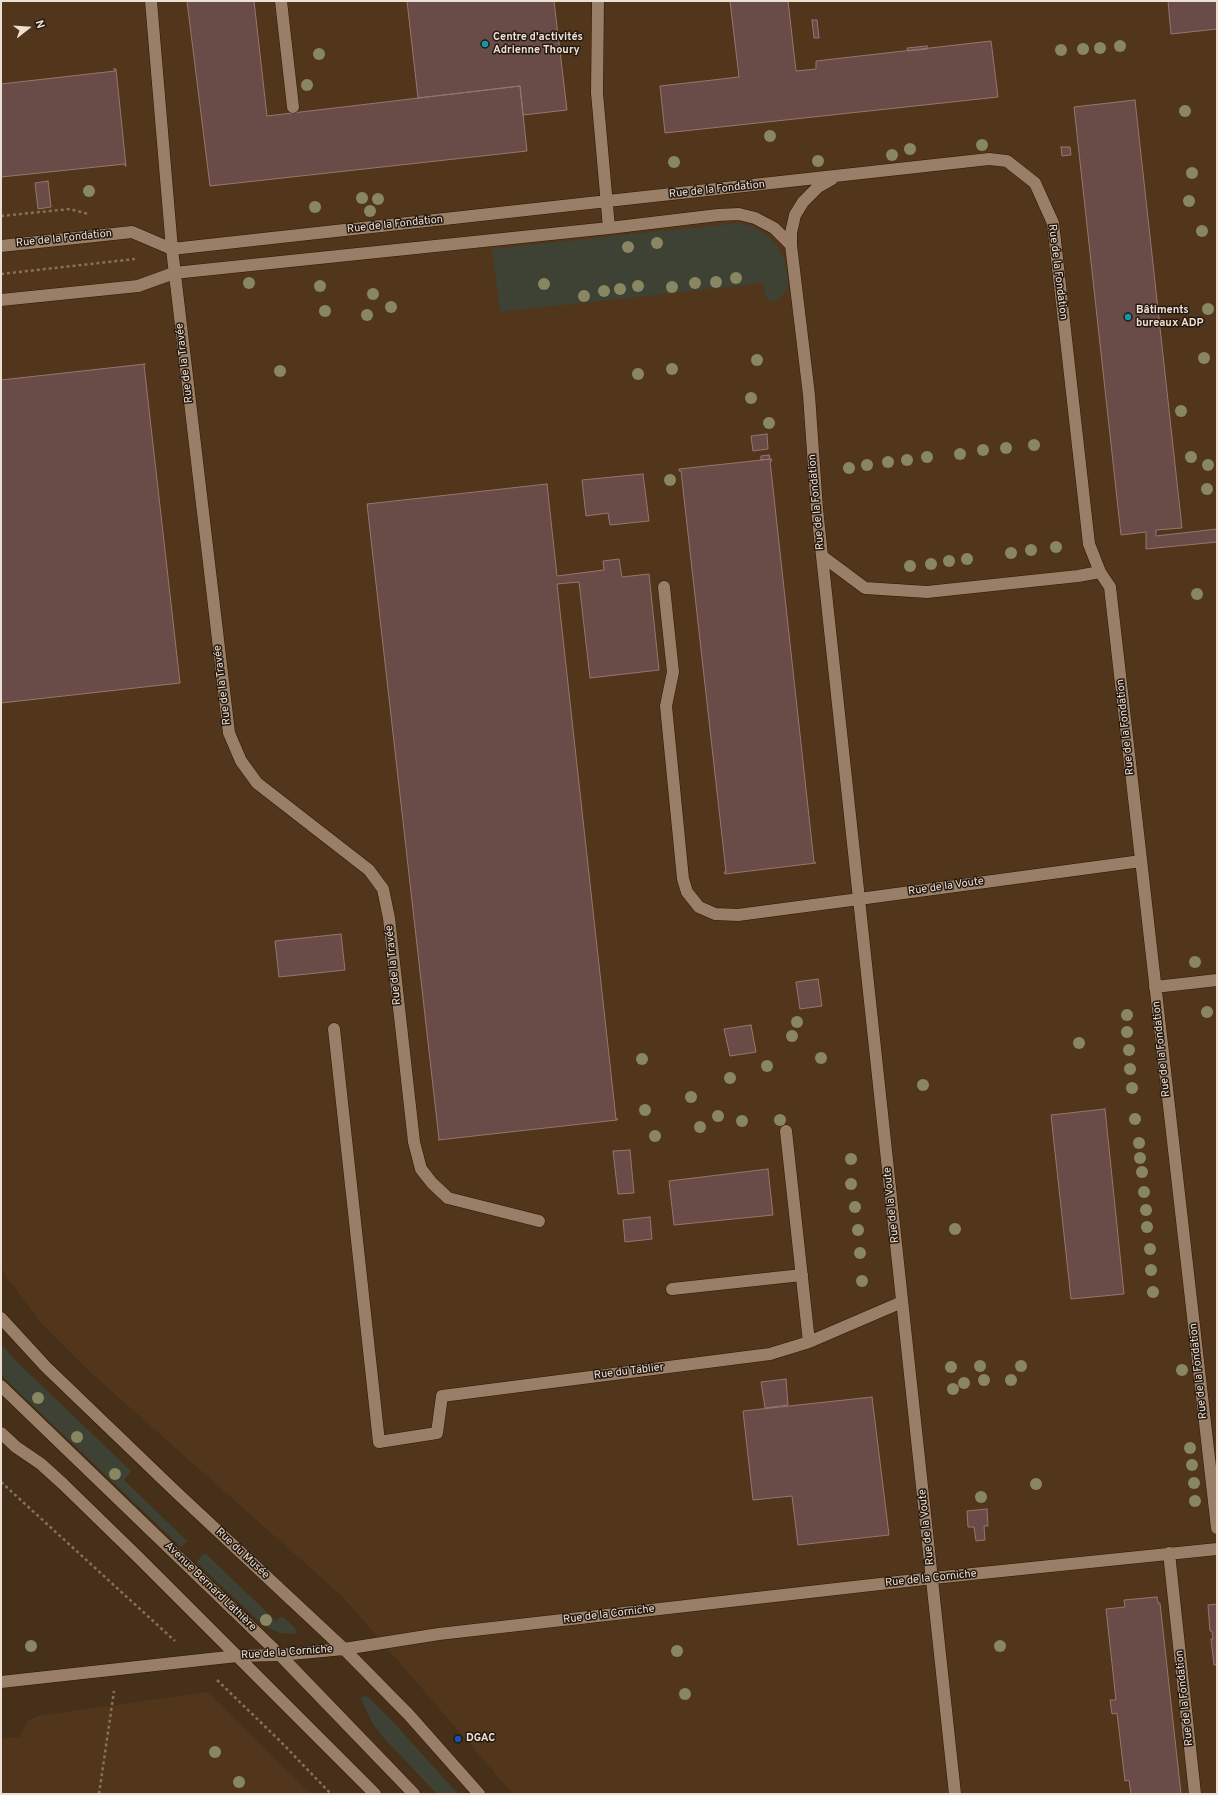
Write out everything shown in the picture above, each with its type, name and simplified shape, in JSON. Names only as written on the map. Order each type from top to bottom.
[{"type":"main road","name":"Rue de la Travée","points":[[151,1],[174,273],[229,733],[240,761],[257,783],[369,870],[383,889],[389,918],[414,1142],[421,1169],[432,1183],[448,1198],[538,1221]]},
{"type":"main road","points":[[281,1],[293,107]]},
{"type":"main road","points":[[598,1],[597,93],[609,228]]},
{"type":"main road","name":"Rue de la Fondation","points":[[1,246],[132,232],[172,249],[989,159],[1007,161],[1035,183],[1053,223],[1089,544],[1100,572],[1110,587],[1217,1528]]},
{"type":"main road","name":"Rue de la Fondation","points":[[836,177],[818,187],[803,202],[795,215],[791,233],[809,395],[817,509],[822,556],[865,588],[926,592],[1078,576],[1100,572]]},
{"type":"main road","points":[[1,300],[138,286],[174,273],[609,228],[718,214],[739,214],[755,218],[774,228],[792,245]]},
{"type":"main road","points":[[664,587],[673,672],[666,706],[683,879],[687,892],[699,908],[715,914],[738,915],[859,899],[822,556]]},
{"type":"main road","name":"Rue de la Voute","points":[[955,1794],[859,899],[1141,861]]},
{"type":"main road","points":[[1155,987],[1217,980]]},
{"type":"main road","name":"Rue du Tablier","points":[[334,1029],[379,1442],[437,1433],[442,1396],[770,1354],[809,1342],[902,1302]]},
{"type":"main road","points":[[786,1131],[809,1342]]},
{"type":"main road","points":[[672,1289],[802,1275]]},
{"type":"main road","name":"Rue du Musée","points":[[1,1318],[52,1373],[176,1492],[344,1649],[409,1715],[479,1794]]},
{"type":"main road","name":"Avenue Bernard Lathière","points":[[1,1386],[280,1655],[414,1794]]},
{"type":"main road","points":[[1,1433],[16,1447],[40,1464],[62,1484],[176,1593],[374,1794]]},
{"type":"main road","name":"Rue de la Corniche","points":[[1,1682],[237,1656],[280,1655],[344,1649],[440,1634],[933,1578],[1217,1548]]},
{"type":"main road","name":"Rue de la Fondation","points":[[1169,1554],[1195,1794]]},
{"type":"path","points":[[1,274],[135,259]]},
{"type":"path","points":[[1,1482],[167,1633]]},
{"type":"path","points":[[99,1794],[116,1669]]},
{"type":"path","points":[[214,1677],[280,1741],[330,1794]]},
{"type":"shaded area","points":[[1,1],[1217,1],[1217,1794],[513,1794],[343,1597],[89,1371],[41,1323],[1,1269]]},
{"type":"shaded area","points":[[207,1692],[311,1794],[1,1794],[1,1738],[20,1737],[28,1721],[38,1716]]},
{"type":"green space","points":[[739,223],[754,227],[770,237],[784,259],[788,279],[788,289],[777,300],[772,302],[766,298],[764,283],[500,312],[492,249]]},
{"type":"green space","points":[[1,1344],[16,1361],[131,1471],[124,1480],[187,1541],[181,1547],[7,1381],[1,1374]]},
{"type":"green space","points":[[205,1553],[276,1621],[282,1616],[296,1629],[295,1634],[280,1633],[263,1625],[196,1562]]},
{"type":"green space","points":[[364,1696],[368,1697],[395,1724],[458,1794],[437,1794],[383,1737],[373,1724],[361,1699]]},
{"type":"building","points":[[187,1],[254,1],[267,116],[520,86],[527,151],[210,186]]},
{"type":"building","name":"Centre d'activités Adrienne Thoury","points":[[407,1],[554,1],[567,110],[523,115],[520,86],[418,98]]},
{"type":"building","points":[[730,1],[788,1],[796,71],[816,69],[816,61],[991,41],[998,97],[665,133],[660,86],[739,77]]},
{"type":"building","points":[[1168,1],[1217,1],[1217,29],[1171,34]]},
{"type":"building","points":[[812,20],[817,20],[819,38],[814,38]]},
{"type":"building","points":[[927,46],[927,49],[908,51],[907,48]]},
{"type":"building","points":[[114,69],[116,69],[126,166],[125,164],[1,177],[1,84],[115,71]]},
{"type":"building","name":"Bâtiments bureaux ADP","points":[[1135,100],[1182,528],[1156,530],[1156,536],[1217,529],[1217,542],[1146,549],[1146,532],[1121,535],[1074,107]]},
{"type":"building","points":[[1061,147],[1070,147],[1071,155],[1062,156]]},
{"type":"building","points":[[48,181],[51,207],[38,209],[35,183]]},
{"type":"building","points":[[145,364],[180,683],[1,703],[1,380]]},
{"type":"building","points":[[767,434],[768,449],[753,451],[751,436]]},
{"type":"building","points":[[769,455],[770,459],[761,460],[761,456]]},
{"type":"building","points":[[771,459],[772,461],[770,461],[814,862],[816,863],[725,874],[724,872],[726,872],[681,471],[679,471],[679,469]]},
{"type":"building","points":[[643,474],[649,521],[610,525],[608,513],[586,516],[582,480]]},
{"type":"building","points":[[547,484],[557,576],[604,570],[603,561],[619,559],[622,577],[649,574],[659,670],[590,678],[579,582],[557,584],[616,1119],[618,1119],[438,1140],[367,504]]},
{"type":"building","points":[[341,934],[345,970],[279,977],[275,941]]},
{"type":"building","points":[[818,979],[822,1006],[800,1009],[796,982]]},
{"type":"building","points":[[751,1025],[756,1052],[730,1056],[724,1029]]},
{"type":"building","points":[[1105,1109],[1124,1294],[1071,1299],[1051,1115]]},
{"type":"building","points":[[630,1150],[634,1193],[618,1194],[613,1151]]},
{"type":"building","points":[[768,1169],[773,1215],[674,1225],[669,1181]]},
{"type":"building","points":[[650,1217],[652,1239],[625,1242],[623,1220]]},
{"type":"building","points":[[786,1379],[788,1405],[765,1408],[761,1382]]},
{"type":"building","points":[[872,1397],[889,1535],[798,1545],[792,1496],[753,1500],[743,1411]]},
{"type":"building","points":[[987,1509],[988,1526],[984,1526],[985,1540],[976,1541],[974,1527],[968,1527],[967,1511]]},
{"type":"building","points":[[1157,1597],[1158,1603],[1160,1603],[1181,1794],[1131,1794],[1129,1780],[1125,1781],[1117,1713],[1112,1714],[1110,1700],[1116,1700],[1106,1609],[1125,1607],[1124,1600]]},
{"type":"building","points":[[1217,1604],[1217,1665],[1214,1665],[1211,1639],[1213,1639],[1212,1631],[1210,1631],[1208,1605]]},
{"type":"place","name":"Centre d'activités Adrienne Thoury","points":[[485,44]]},
{"type":"place","name":"Bâtiments bureaux ADP","points":[[1128,317]]},
{"type":"place","name":"DGAC","points":[[458,1739]]}]
